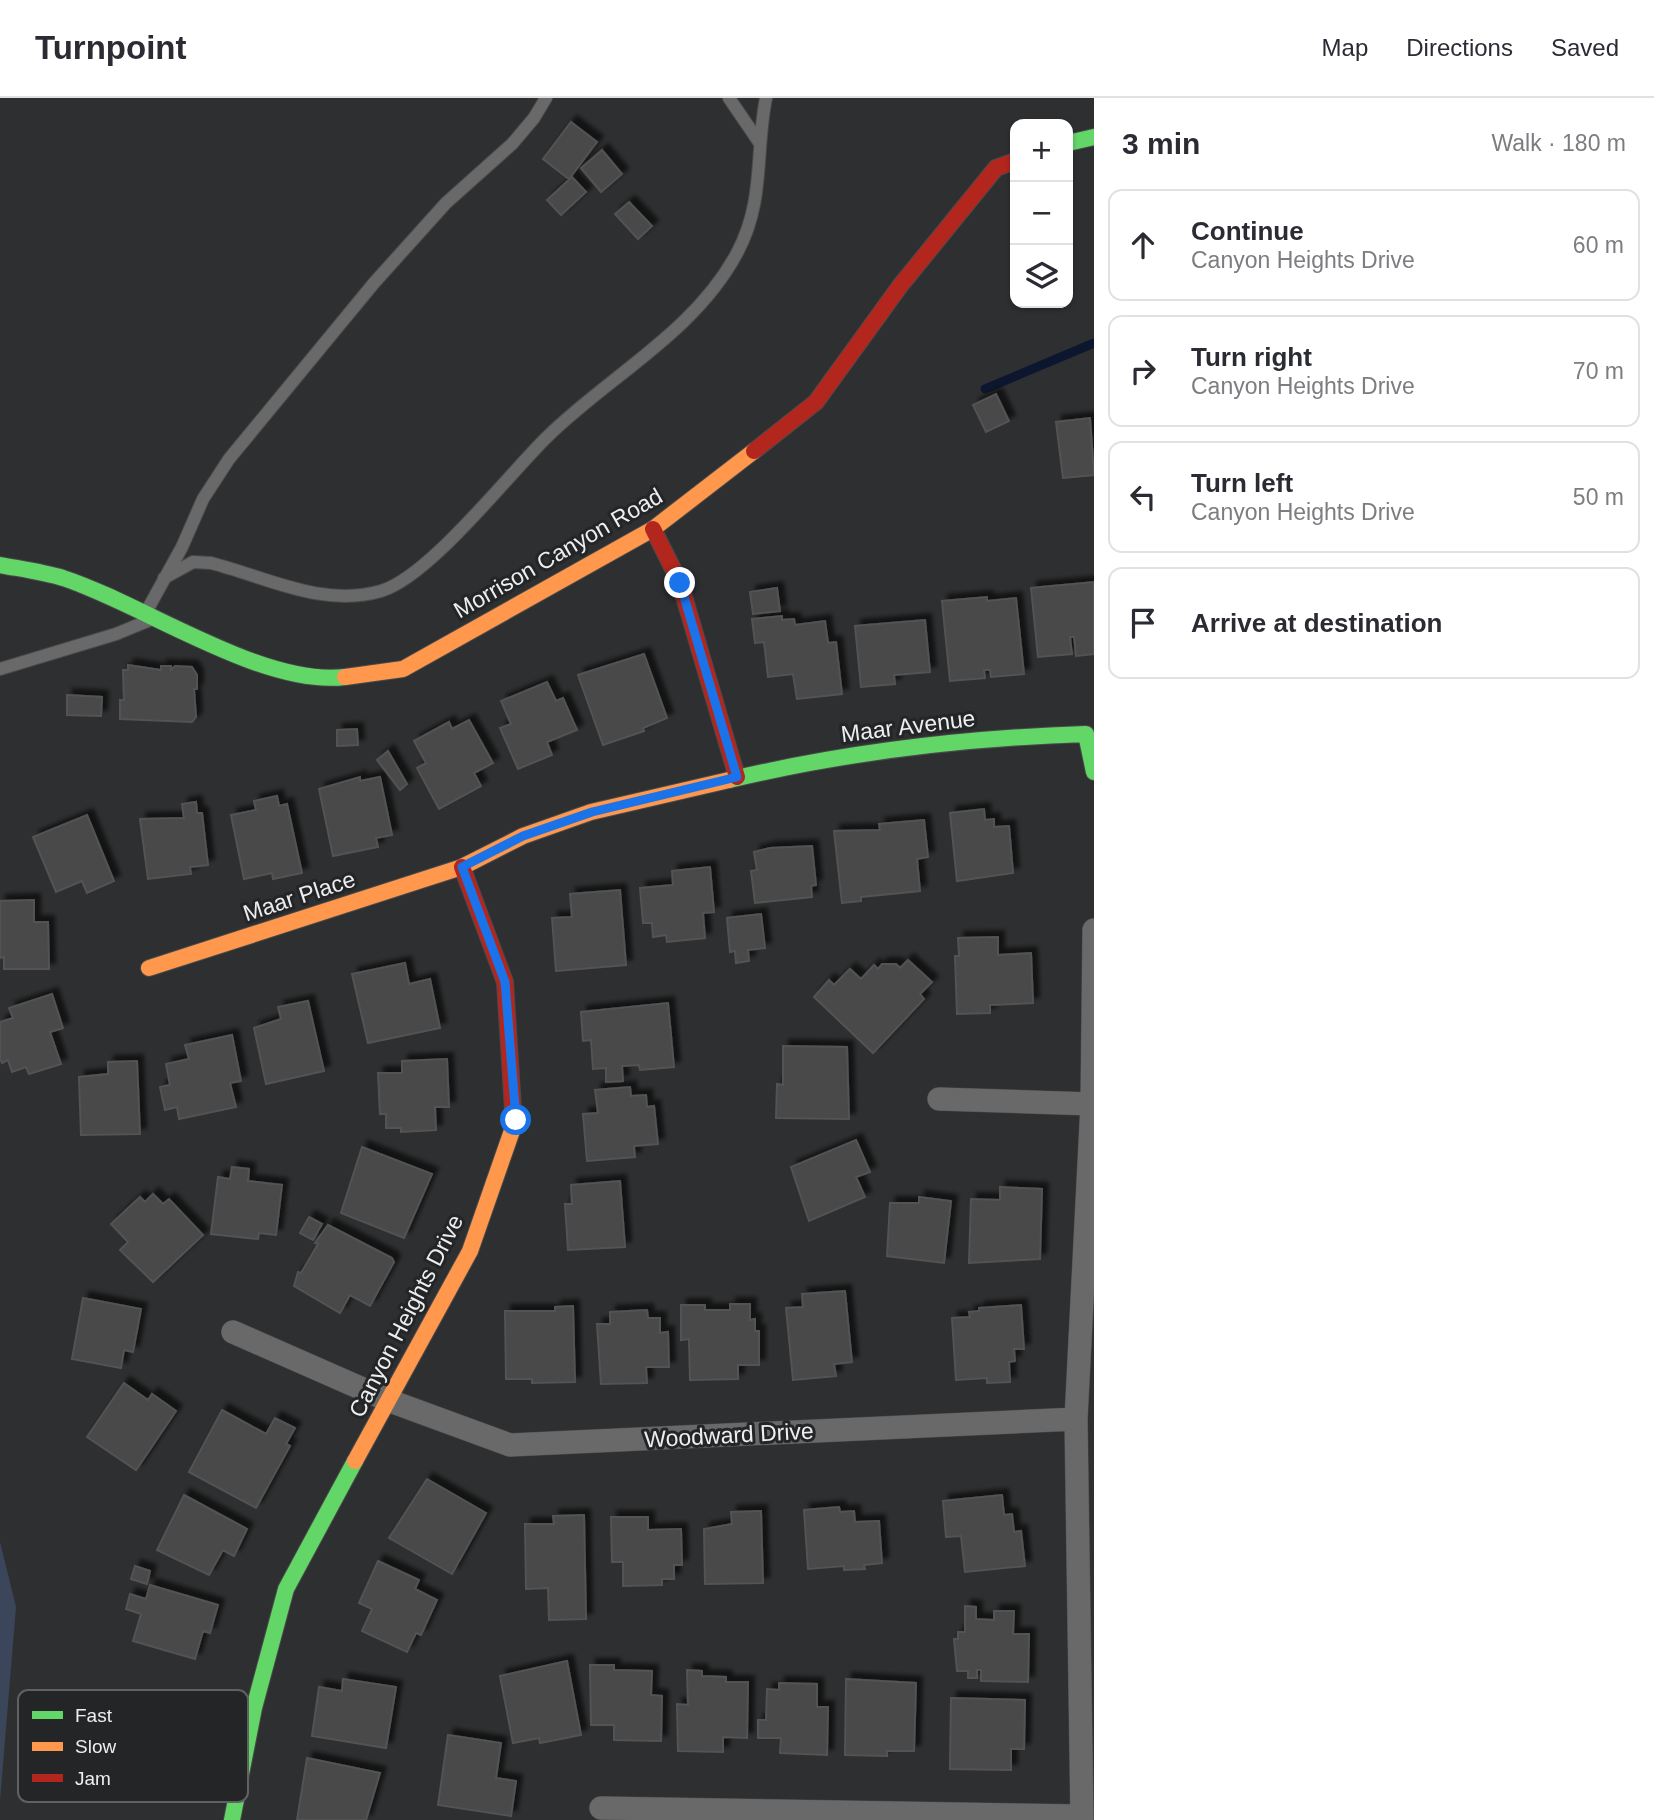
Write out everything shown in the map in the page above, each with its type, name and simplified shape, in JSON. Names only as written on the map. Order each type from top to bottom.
[{"type":"street","points":[[1073,142],[1094,137]]},
{"type":"street","name":"Morrison Canyon Road","points":[[0,565],[63,578],[254,662],[326,679],[403,669],[653,529],[816,402],[900,286],[996,168],[1010,163]]},
{"type":"street","points":[[462,867],[523,836],[592,812],[737,777],[680,583],[653,529]]},
{"type":"street","name":"Maar Avenue","points":[[737,777],[865,752],[1017,736],[1086,734],[1094,772]]},
{"type":"street","name":"Maar Place","points":[[149,968],[462,867]]},
{"type":"street","name":"Canyon Heights Drive","points":[[248,1739],[286,1589],[470,1251],[516,1120],[505,982],[462,867]]},
{"type":"street","points":[[601,1808],[1082,1818],[1076,1419],[1092,1104],[1094,930]]},
{"type":"street","points":[[939,1099],[1092,1104]]},
{"type":"street","name":"Woodward Drive","points":[[233,1332],[390,1401],[510,1445],[1076,1419]]},
{"type":"street","name":"Canyon Heights Drive","points":[[232,1820],[236,1802]]},
{"type":"lane","points":[[0,669],[116,634],[149,616],[164,578],[182,547],[203,499],[229,460],[374,283],[446,202],[512,144],[534,118],[546,98]]},
{"type":"lane","points":[[729,98],[760,142]]},
{"type":"lane","points":[[164,578],[176,568],[193,562],[211,563],[317,594],[347,597],[383,591],[411,573],[452,538],[549,435],[660,342],[711,288],[736,256],[756,198],[766,98]]},
{"type":"shaded area","points":[[0,1542],[16,1607],[0,1801]]},
{"type":"building","points":[[571,122],[597,142],[569,179],[543,159]]},
{"type":"building","points":[[602,150],[622,174],[601,192],[581,168]]},
{"type":"building","points":[[572,177],[586,192],[561,215],[547,200]]},
{"type":"building","points":[[629,202],[652,226],[638,239],[615,214]]},
{"type":"building","points":[[996,394],[1009,421],[986,432],[973,405]]},
{"type":"building","points":[[1090,418],[1094,475],[1063,478],[1056,422]]},
{"type":"building","points":[[1094,582],[1094,654],[1076,656],[1074,637],[1070,637],[1072,654],[1038,657],[1031,588]]},
{"type":"building","points":[[777,588],[780,611],[753,614],[750,592]]},
{"type":"building","points":[[987,597],[987,601],[1016,598],[1024,674],[991,677],[990,670],[984,670],[985,678],[950,681],[942,601]]},
{"type":"building","points":[[782,616],[782,620],[794,619],[795,625],[825,621],[828,643],[836,642],[842,694],[797,699],[793,674],[768,677],[764,642],[755,643],[752,619]]},
{"type":"building","points":[[925,620],[930,672],[894,675],[895,684],[861,687],[855,626]]},
{"type":"building","points":[[644,654],[667,718],[643,728],[644,731],[603,745],[578,675]]},
{"type":"building","points":[[128,665],[161,670],[161,666],[171,666],[171,670],[175,666],[192,667],[197,675],[197,689],[194,689],[196,717],[192,722],[120,719],[120,700],[124,700],[123,670],[128,670]]},
{"type":"building","points":[[547,682],[556,701],[563,698],[577,730],[547,742],[552,755],[518,769],[500,728],[511,724],[501,701]]},
{"type":"building","points":[[67,695],[102,697],[101,716],[67,715]]},
{"type":"building","points":[[469,720],[493,763],[474,773],[481,786],[439,809],[417,768],[426,763],[414,741],[449,722],[452,729]]},
{"type":"building","points":[[357,729],[358,745],[337,746],[337,730]]},
{"type":"building","points":[[388,751],[407,784],[400,790],[377,760]]},
{"type":"building","points":[[360,777],[360,781],[380,777],[392,835],[376,838],[378,847],[333,856],[319,789]]},
{"type":"building","points":[[277,796],[279,806],[287,804],[302,873],[273,879],[272,873],[244,879],[231,815],[256,810],[254,801]]},
{"type":"building","points":[[196,802],[197,813],[202,813],[208,865],[190,867],[191,874],[148,879],[140,819],[184,818],[182,804]]},
{"type":"building","points":[[984,809],[985,820],[994,819],[994,827],[1009,826],[1013,873],[957,881],[950,813]]},
{"type":"building","points":[[87,815],[114,881],[87,893],[82,881],[56,892],[33,837]]},
{"type":"building","points":[[924,820],[928,857],[917,859],[920,891],[861,897],[861,901],[842,903],[834,831],[880,830],[879,824]]},
{"type":"building","points":[[812,846],[816,885],[811,886],[812,897],[755,903],[751,871],[757,870],[754,852],[770,848]]},
{"type":"building","points":[[710,867],[714,912],[703,913],[705,938],[667,942],[666,935],[653,937],[652,923],[643,923],[640,888],[673,885],[672,871]]},
{"type":"building","points":[[620,890],[626,965],[556,971],[552,918],[572,917],[570,894]]},
{"type":"building","points":[[34,900],[34,922],[48,922],[49,969],[4,969],[4,957],[0,958],[0,901]]},
{"type":"building","points":[[761,914],[765,948],[748,950],[749,961],[736,963],[735,951],[730,952],[727,918]]},
{"type":"building","points":[[998,937],[998,955],[1031,953],[1033,1003],[990,1005],[990,1013],[957,1014],[955,956],[959,956],[958,938]]},
{"type":"building","points":[[908,960],[932,982],[920,994],[924,999],[873,1053],[814,997],[829,980],[834,985],[850,969],[861,979],[874,965],[878,969],[882,964],[896,964],[900,968]]},
{"type":"building","points":[[405,963],[409,984],[430,979],[440,1028],[368,1043],[352,974]]},
{"type":"building","points":[[52,994],[63,1028],[50,1032],[61,1064],[29,1074],[26,1067],[12,1072],[8,1060],[2,1063],[0,1058],[0,1022],[13,1018],[9,1008]]},
{"type":"building","points":[[308,1001],[324,1071],[266,1084],[254,1028],[281,1019],[278,1007]]},
{"type":"building","points":[[668,1003],[674,1067],[640,1070],[639,1065],[622,1066],[623,1081],[606,1082],[606,1068],[593,1069],[591,1040],[583,1041],[581,1012]]},
{"type":"building","points":[[232,1035],[241,1081],[230,1083],[236,1107],[179,1119],[177,1107],[165,1110],[160,1087],[170,1085],[166,1064],[189,1059],[185,1045]]},
{"type":"building","points":[[783,1046],[847,1047],[849,1119],[776,1118],[777,1084],[783,1085]]},
{"type":"building","points":[[447,1059],[449,1107],[435,1107],[436,1130],[401,1132],[401,1128],[386,1128],[386,1114],[380,1114],[378,1073],[402,1073],[402,1061]]},
{"type":"building","points":[[137,1061],[140,1134],[81,1135],[79,1077],[108,1074],[108,1062]]},
{"type":"building","points":[[630,1087],[631,1096],[646,1095],[647,1107],[654,1106],[658,1144],[634,1146],[635,1157],[587,1161],[583,1114],[598,1113],[595,1090]]},
{"type":"building","points":[[856,1140],[870,1172],[856,1177],[865,1197],[809,1221],[791,1167]]},
{"type":"building","points":[[362,1147],[432,1174],[404,1238],[341,1213]]},
{"type":"building","points":[[232,1167],[249,1169],[248,1181],[282,1185],[276,1235],[259,1233],[258,1239],[211,1234],[218,1177],[230,1179]]},
{"type":"building","points":[[620,1181],[625,1247],[568,1250],[565,1204],[572,1204],[571,1185]]},
{"type":"building","points":[[1000,1187],[1042,1189],[1040,1259],[969,1263],[971,1199],[1000,1200]]},
{"type":"building","points":[[153,1194],[163,1204],[169,1199],[203,1235],[153,1282],[120,1250],[128,1242],[111,1224],[140,1197],[145,1202]]},
{"type":"building","points":[[919,1197],[951,1201],[944,1263],[887,1256],[890,1203],[919,1203]]},
{"type":"building","points":[[309,1217],[322,1224],[313,1240],[300,1233]]},
{"type":"building","points":[[328,1225],[392,1258],[394,1262],[370,1306],[350,1295],[340,1313],[294,1286],[298,1272],[301,1273],[318,1244],[315,1243]]},
{"type":"building","points":[[845,1291],[852,1362],[834,1364],[836,1376],[793,1380],[786,1308],[803,1307],[802,1294]]},
{"type":"building","points":[[83,1298],[141,1309],[133,1352],[124,1350],[121,1368],[72,1359]]},
{"type":"building","points":[[730,1304],[750,1304],[750,1320],[755,1319],[755,1331],[759,1331],[759,1365],[738,1365],[738,1379],[690,1380],[689,1339],[681,1340],[681,1305],[705,1305],[705,1310],[730,1310]]},
{"type":"building","points":[[1021,1305],[1024,1349],[1014,1349],[1015,1361],[1009,1362],[1010,1382],[987,1383],[987,1378],[956,1380],[952,1318],[970,1317],[969,1312],[979,1311],[979,1308]]},
{"type":"building","points":[[573,1306],[575,1382],[532,1383],[532,1379],[506,1379],[505,1311],[555,1311],[555,1307]]},
{"type":"building","points":[[647,1310],[648,1318],[660,1318],[660,1333],[668,1332],[669,1367],[646,1367],[647,1383],[601,1384],[597,1324],[610,1324],[610,1312]]},
{"type":"building","points":[[124,1383],[148,1400],[152,1394],[176,1411],[136,1470],[87,1437]]},
{"type":"building","points":[[222,1410],[266,1434],[275,1418],[295,1428],[286,1444],[290,1446],[256,1508],[189,1472]]},
{"type":"building","points":[[427,1479],[486,1513],[452,1574],[389,1538]]},
{"type":"building","points":[[184,1495],[247,1529],[234,1556],[223,1550],[209,1575],[157,1550]]},
{"type":"building","points":[[1002,1495],[1004,1515],[1012,1514],[1014,1532],[1021,1531],[1025,1566],[965,1572],[961,1536],[946,1537],[943,1501]]},
{"type":"building","points":[[839,1507],[840,1512],[854,1511],[855,1522],[879,1521],[882,1563],[864,1565],[865,1569],[844,1570],[844,1566],[808,1569],[804,1510]]},
{"type":"building","points":[[761,1511],[763,1583],[705,1584],[704,1529],[732,1524],[731,1512]]},
{"type":"building","points":[[584,1515],[586,1619],[549,1620],[548,1588],[526,1589],[525,1524],[554,1524],[553,1516]]},
{"type":"building","points":[[611,1517],[648,1517],[648,1530],[681,1529],[682,1565],[674,1565],[674,1579],[662,1579],[662,1585],[623,1586],[623,1562],[612,1562]]},
{"type":"building","points":[[378,1561],[419,1580],[415,1589],[437,1600],[421,1635],[416,1633],[407,1652],[362,1631],[372,1609],[359,1603]]},
{"type":"building","points":[[135,1566],[150,1571],[147,1584],[131,1579]]},
{"type":"building","points":[[150,1585],[218,1605],[210,1633],[203,1631],[195,1659],[133,1641],[141,1614],[126,1609],[130,1594],[146,1599]]},
{"type":"building","points":[[965,1606],[976,1607],[976,1619],[994,1620],[994,1611],[1014,1611],[1013,1634],[1029,1634],[1028,1682],[981,1681],[981,1670],[977,1670],[977,1678],[968,1678],[968,1671],[957,1671],[954,1639],[958,1639],[958,1632],[965,1632]]},
{"type":"building","points":[[567,1661],[581,1735],[540,1743],[539,1738],[513,1743],[500,1676]]},
{"type":"building","points":[[590,1665],[614,1665],[614,1670],[652,1671],[651,1695],[662,1696],[661,1741],[614,1740],[614,1725],[591,1725]]},
{"type":"building","points":[[687,1670],[702,1671],[702,1676],[726,1677],[726,1682],[748,1682],[747,1738],[723,1737],[723,1752],[678,1751],[677,1704],[688,1705]]},
{"type":"building","points":[[343,1679],[396,1687],[386,1748],[312,1736],[319,1687],[342,1691]]},
{"type":"building","points":[[846,1679],[916,1683],[914,1751],[887,1751],[887,1756],[845,1755]]},
{"type":"building","points":[[779,1683],[817,1684],[817,1707],[828,1707],[827,1755],[780,1753],[781,1738],[758,1738],[758,1720],[766,1720],[767,1689],[779,1690]]},
{"type":"building","points":[[951,1698],[1025,1700],[1024,1749],[1011,1749],[1011,1770],[950,1769]]},
{"type":"building","points":[[448,1735],[501,1743],[496,1778],[516,1781],[511,1816],[438,1805]]},
{"type":"building","points":[[307,1758],[380,1773],[366,1820],[297,1820]]},
{"type":"waterway","points":[[985,389],[1094,343]]},
{"type":"traffic: fast","points":[[1073,142],[1094,137]]},
{"type":"traffic: fast","points":[[0,565],[63,578],[95,590],[240,657],[312,677],[345,677]]},
{"type":"traffic: fast","points":[[729,780],[861,754],[906,748],[1086,734],[1094,772]]},
{"type":"traffic: fast","points":[[248,1739],[286,1589],[355,1461]]},
{"type":"traffic: fast","points":[[232,1820],[236,1802]]},
{"type":"traffic: slow","points":[[345,677],[403,669],[653,529],[754,451]]},
{"type":"traffic: slow","points":[[149,968],[462,867],[523,836],[591,812],[729,780]]},
{"type":"traffic: slow","points":[[355,1461],[470,1251],[514,1125]]},
{"type":"traffic: jam","points":[[754,451],[816,402],[900,286],[996,168],[1010,163]]},
{"type":"traffic: jam","points":[[653,529],[680,583],[737,777]]},
{"type":"traffic: jam","points":[[462,867],[505,982],[514,1125]]},
{"type":"route","points":[[516,1120],[505,982],[462,867],[523,836],[592,812],[737,777],[680,583]]}]
